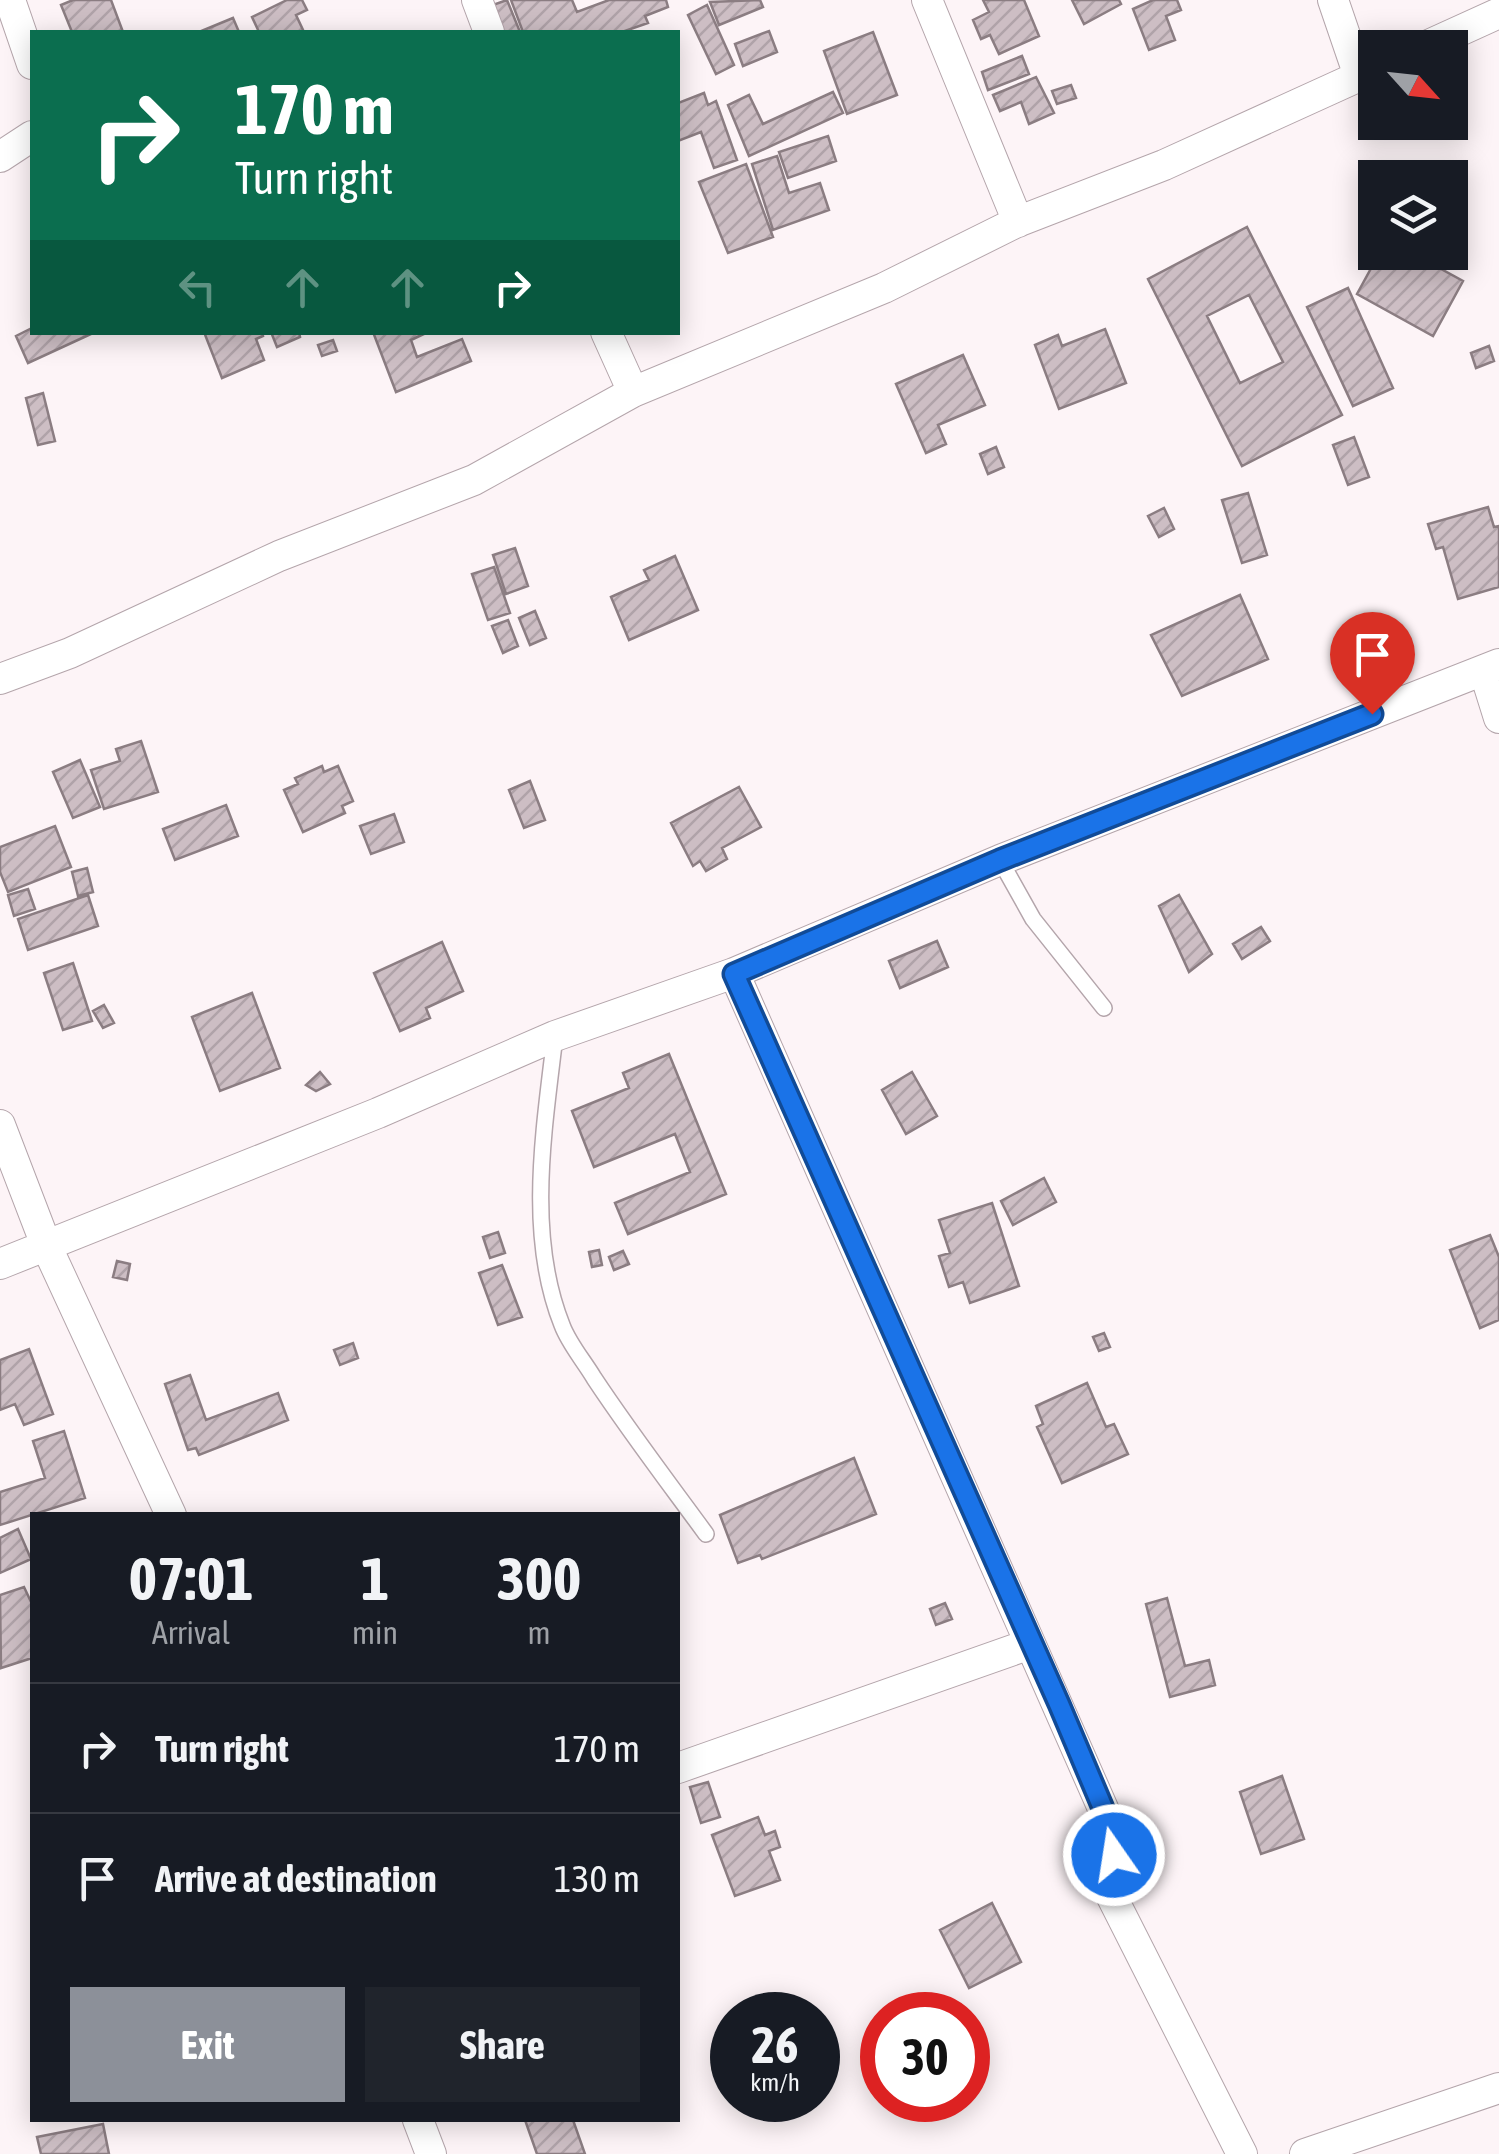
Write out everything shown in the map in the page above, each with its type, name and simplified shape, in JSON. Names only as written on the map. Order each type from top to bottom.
[{"type":"street","points":[[10,0],[30,58]]},
{"type":"street","points":[[477,0],[489,30]]},
{"type":"street","points":[[927,0],[1018,222]]},
{"type":"street","points":[[1333,0],[1358,54]]},
{"type":"street","points":[[1462,30],[1499,13]]},
{"type":"street","points":[[0,679],[70,654],[279,556],[474,480],[634,392],[884,288],[1018,222],[1164,165],[1358,77]]},
{"type":"street","points":[[0,157],[30,137]]},
{"type":"street","points":[[607,335],[634,392]]},
{"type":"street","points":[[0,1264],[361,1120],[555,1036],[734,974],[1000,860],[1491,667],[1499,718]]},
{"type":"street","points":[[734,974],[1108,1823],[1114,1855],[1112,1896],[1242,2154]]},
{"type":"street","points":[[0,1125],[46,1245],[170,1512]]},
{"type":"street","points":[[680,1767],[1030,1644]]},
{"type":"street","points":[[1305,2154],[1499,2088]]},
{"type":"street","points":[[419,2122],[431,2154]]},
{"type":"lane","points":[[1000,860],[1032,918],[1104,1008]]},
{"type":"lane","points":[[555,1036],[542,1180],[542,1217],[552,1296],[563,1329],[706,1534]]},
{"type":"building","points":[[73,0],[111,0],[122,30],[71,30],[61,5]]},
{"type":"building","points":[[287,0],[302,0],[307,10],[296,15],[303,30],[258,30],[252,17]]},
{"type":"building","points":[[507,0],[519,30],[499,30],[490,6]]},
{"type":"building","points":[[511,0],[572,0],[577,12],[609,0],[666,0],[668,7],[645,16],[648,23],[628,30],[522,30]]},
{"type":"building","points":[[760,0],[763,7],[719,25],[710,2]]},
{"type":"building","points":[[983,0],[1024,0],[1039,36],[999,54],[990,35],[981,39],[973,20],[989,12]]},
{"type":"building","points":[[1072,0],[1119,0],[1121,4],[1084,24]]},
{"type":"building","points":[[1153,0],[1177,0],[1181,10],[1166,16],[1175,40],[1149,50],[1133,9]]},
{"type":"building","points":[[707,5],[734,65],[716,74],[688,15]]},
{"type":"building","points":[[233,18],[238,30],[204,30]]},
{"type":"building","points":[[769,31],[777,52],[743,66],[735,44]]},
{"type":"building","points":[[873,32],[897,95],[847,114],[824,51]]},
{"type":"building","points":[[1022,56],[1029,74],[988,90],[982,72]]},
{"type":"building","points":[[1036,77],[1054,113],[1029,124],[1021,102],[1000,111],[993,95]]},
{"type":"building","points":[[1071,85],[1076,98],[1057,104],[1052,91]]},
{"type":"building","points":[[833,92],[843,113],[749,156],[728,105],[749,95],[763,124]]},
{"type":"building","points":[[704,93],[708,105],[716,101],[737,160],[714,168],[701,132],[680,140],[680,102]]},
{"type":"building","points":[[828,136],[836,161],[788,178],[779,152]]},
{"type":"building","points":[[777,156],[789,193],[820,183],[829,210],[773,230],[752,164]]},
{"type":"building","points":[[746,164],[773,237],[728,253],[699,182]]},
{"type":"building","points":[[1247,227],[1342,415],[1242,466],[1148,279]],"holes":[[[1249,295],[1283,362],[1240,383],[1207,316]]]},
{"type":"building","points":[[1370,270],[1443,270],[1463,281],[1433,336],[1357,294]]},
{"type":"building","points":[[1348,288],[1393,388],[1353,406],[1307,307]]},
{"type":"building","points":[[30,329],[30,335],[89,335],[28,363],[16,336]]},
{"type":"building","points":[[1105,329],[1126,383],[1059,409],[1035,345],[1058,335],[1062,346]]},
{"type":"building","points":[[205,335],[263,335],[256,339],[264,360],[222,378]]},
{"type":"building","points":[[272,335],[300,335],[300,337],[277,347]]},
{"type":"building","points":[[374,335],[422,335],[411,340],[417,357],[462,339],[471,361],[396,392]]},
{"type":"building","points":[[333,340],[337,351],[322,356],[318,345]]},
{"type":"building","points":[[1489,346],[1494,361],[1476,368],[1471,353]]},
{"type":"building","points":[[963,355],[985,405],[938,425],[946,444],[926,453],[896,384]]},
{"type":"building","points":[[43,393],[55,441],[38,445],[26,398]]},
{"type":"building","points":[[1354,437],[1369,477],[1348,485],[1333,445]]},
{"type":"building","points":[[996,447],[1004,467],[988,474],[980,454]]},
{"type":"building","points":[[1248,493],[1267,555],[1242,563],[1222,500]]},
{"type":"building","points":[[1488,507],[1494,527],[1499,526],[1499,587],[1458,599],[1443,547],[1436,549],[1428,524]]},
{"type":"building","points":[[1164,508],[1174,529],[1159,537],[1148,516]]},
{"type":"building","points":[[515,548],[528,586],[506,594],[493,555]]},
{"type":"building","points":[[675,556],[698,610],[629,640],[611,597],[649,580],[644,570]]},
{"type":"building","points":[[494,567],[510,613],[488,620],[472,574]]},
{"type":"building","points":[[1240,595],[1268,659],[1182,696],[1151,635]]},
{"type":"building","points":[[535,611],[546,638],[530,645],[519,618]]},
{"type":"building","points":[[508,620],[518,646],[503,653],[492,626]]},
{"type":"building","points":[[141,741],[158,792],[104,809],[91,770],[120,761],[116,749]]},
{"type":"building","points":[[80,760],[100,807],[73,818],[53,772]]},
{"type":"building","points":[[322,766],[324,772],[338,766],[353,801],[342,806],[345,813],[303,832],[284,790],[298,784],[295,778]]},
{"type":"building","points":[[530,781],[545,820],[524,828],[509,790]]},
{"type":"building","points":[[739,787],[761,827],[722,848],[727,859],[706,871],[700,861],[693,866],[671,823]]},
{"type":"building","points":[[226,805],[238,836],[175,860],[163,829]]},
{"type":"building","points":[[394,814],[404,842],[371,854],[360,826]]},
{"type":"building","points":[[55,826],[71,867],[8,892],[0,872],[0,847]]},
{"type":"building","points":[[87,868],[93,892],[78,896],[72,872]]},
{"type":"building","points":[[28,889],[35,909],[14,916],[8,895]]},
{"type":"building","points":[[88,895],[98,926],[28,950],[18,919]]},
{"type":"building","points":[[1179,895],[1212,954],[1189,972],[1159,906]]},
{"type":"building","points":[[1261,927],[1270,941],[1242,959],[1233,944]]},
{"type":"building","points":[[937,941],[948,967],[900,988],[889,961]]},
{"type":"building","points":[[442,942],[463,991],[426,1008],[430,1018],[400,1031],[374,973]]},
{"type":"building","points":[[73,963],[92,1021],[63,1030],[44,973]]},
{"type":"building","points":[[252,993],[280,1068],[220,1091],[192,1017]]},
{"type":"building","points":[[104,1005],[114,1023],[103,1028],[93,1011]]},
{"type":"building","points":[[669,1054],[726,1194],[628,1234],[615,1203],[690,1172],[675,1134],[594,1167],[572,1111],[629,1088],[623,1073]]},
{"type":"building","points":[[320,1072],[330,1084],[316,1091],[306,1085]]},
{"type":"building","points":[[912,1072],[937,1116],[906,1134],[882,1090]]},
{"type":"building","points":[[1044,1178],[1056,1202],[1013,1225],[1001,1201]]},
{"type":"building","points":[[992,1203],[1019,1286],[970,1303],[963,1282],[949,1287],[939,1256],[950,1253],[939,1220]]},
{"type":"building","points":[[498,1232],[505,1253],[490,1258],[483,1237]]},
{"type":"building","points":[[1490,1235],[1499,1257],[1499,1320],[1480,1328],[1450,1250]]},
{"type":"building","points":[[599,1250],[602,1265],[592,1267],[589,1252]]},
{"type":"building","points":[[623,1251],[629,1264],[614,1270],[609,1257]]},
{"type":"building","points":[[117,1261],[130,1264],[127,1280],[113,1277]]},
{"type":"building","points":[[502,1265],[522,1317],[498,1325],[479,1273]]},
{"type":"building","points":[[1104,1333],[1110,1347],[1099,1351],[1093,1337]]},
{"type":"building","points":[[353,1343],[358,1358],[340,1365],[334,1350]]},
{"type":"building","points":[[29,1349],[53,1414],[24,1425],[15,1404],[0,1410],[0,1360]]},
{"type":"building","points":[[190,1375],[206,1420],[278,1393],[288,1420],[199,1455],[196,1448],[188,1450],[165,1384]]},
{"type":"building","points":[[1087,1383],[1106,1427],[1114,1424],[1128,1454],[1062,1483],[1037,1427],[1043,1424],[1036,1406]]},
{"type":"building","points":[[64,1431],[85,1498],[30,1512],[30,1515],[0,1525],[0,1492],[45,1478],[33,1441]]},
{"type":"building","points":[[854,1458],[876,1514],[762,1559],[760,1555],[738,1563],[720,1515]]},
{"type":"building","points":[[18,1529],[30,1559],[0,1573],[0,1538]]},
{"type":"building","points":[[24,1587],[30,1600],[30,1659],[1,1668],[0,1595]]},
{"type":"building","points":[[1167,1598],[1185,1666],[1209,1660],[1215,1685],[1170,1697],[1146,1604]]},
{"type":"building","points":[[945,1603],[952,1619],[936,1625],[930,1609]]},
{"type":"building","points":[[1282,1776],[1304,1839],[1261,1854],[1240,1792]]},
{"type":"building","points":[[708,1782],[720,1817],[701,1823],[690,1787]]},
{"type":"building","points":[[758,1817],[765,1835],[775,1831],[780,1847],[769,1851],[780,1880],[735,1896],[712,1835]]},
{"type":"building","points":[[992,1903],[1021,1962],[969,1988],[940,1930]]},
{"type":"building","points":[[526,2122],[574,2122],[585,2154],[537,2154]]},
{"type":"building","points":[[103,2124],[109,2154],[41,2154],[37,2137]]},
{"type":"route","points":[[1114,1855],[1105,1813],[1059,1704],[734,974],[1000,860],[1372,714]]}]
